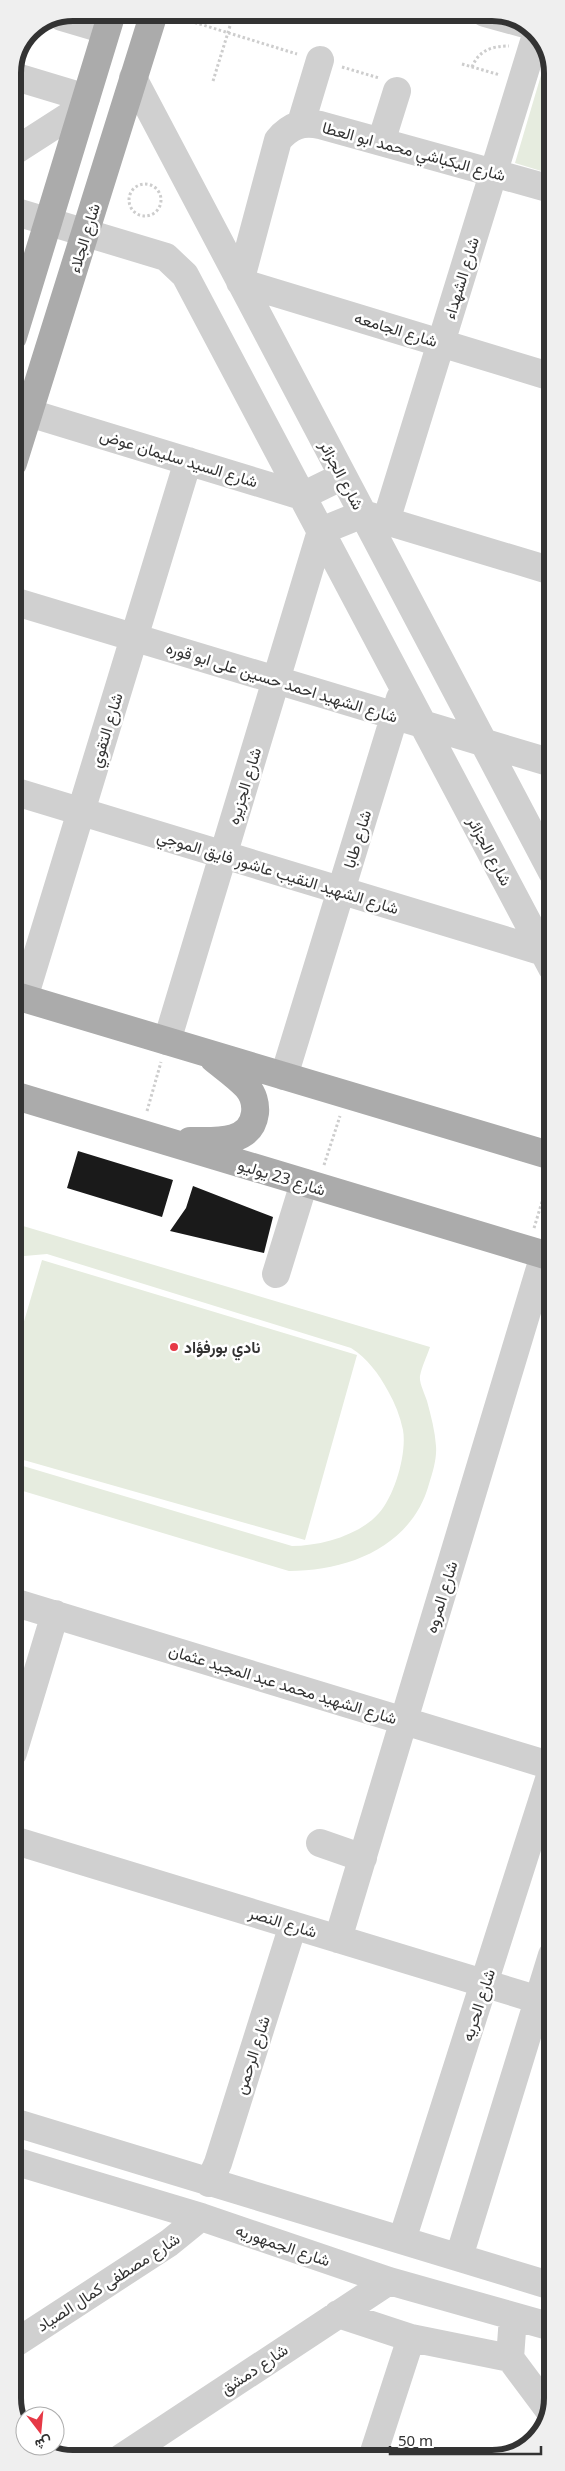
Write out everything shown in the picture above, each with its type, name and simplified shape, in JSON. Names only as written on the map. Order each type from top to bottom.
[{"type":"main road","points":[[21,305],[109,21]]},
{"type":"main road","name":"شارع الجلاء","points":[[21,411],[85,233],[151,21]]},
{"type":"main road","points":[[21,998],[346,1095],[544,1165]]},
{"type":"main road","points":[[166,1142],[227,1140],[244,1132],[251,1125],[255,1115],[253,1096],[247,1088],[208,1053]]},
{"type":"main road","name":"شارع 23 يوليو","points":[[21,1097],[541,1254]]},
{"type":"street","points":[[505,23],[524,32]]},
{"type":"street","name":"شارع الشهداء","points":[[374,518],[441,343],[522,82],[530,39]]},
{"type":"street","points":[[301,124],[320,60]]},
{"type":"street","name":"شارع الجزائر","points":[[133,78],[343,476],[374,518],[484,743],[544,857]]},
{"type":"street","points":[[21,79],[84,102]]},
{"type":"street","points":[[381,142],[397,91]]},
{"type":"street","points":[[21,146],[84,102]]},
{"type":"street","name":"شارع البكباشي محمد ابو العطا","points":[[240,282],[278,140],[292,127],[301,124],[320,125],[544,187]]},
{"type":"street","points":[[21,214],[47,222]]},
{"type":"street","name":"شارع الجزائر","points":[[47,222],[166,257],[180,268],[544,952]]},
{"type":"street","name":"شارع الجامعه","points":[[240,282],[544,374]]},
{"type":"street","name":"شارع السيد سليمان عوض","points":[[21,411],[302,496]]},
{"type":"street","name":"شارع التقوي","points":[[21,991],[81,812],[188,461]]},
{"type":"street","points":[[302,496],[343,476]]},
{"type":"street","points":[[321,531],[374,518],[544,569]]},
{"type":"street","name":"شارع الجزيره","points":[[167,1041],[321,531]]},
{"type":"street","name":"شارع الشهيد احمد حسين على ابو قوره","points":[[21,603],[544,761]]},
{"type":"street","name":"شارع طابا","points":[[284,1076],[403,687]]},
{"type":"street","name":"شارع الشهيد النقيب عاشور فايق الموجي","points":[[21,793],[341,891],[544,959]]},
{"type":"street","points":[[276,1274],[310,1185]]},
{"type":"street","name":"شارع المروه","points":[[338,1939],[541,1254]]},
{"type":"street","name":"شارع الشهيد محمد عبد المجيد عثمان","points":[[21,1604],[544,1764]]},
{"type":"street","points":[[21,1727],[56,1614]]},
{"type":"street","name":"شارع الحريه","points":[[402,2240],[544,1796]]},
{"type":"street","name":"شارع النصر","points":[[21,1842],[544,2001]]},
{"type":"street","points":[[320,1843],[363,1858]]},
{"type":"street","name":"شارع الرحمن","points":[[209,2183],[218,2163],[293,1925]]},
{"type":"street","points":[[459,2257],[544,2008]]},
{"type":"street","points":[[21,2156],[25,2126],[544,2284]]},
{"type":"street","name":"شارع الجمهوريه","points":[[21,2163],[201,2217],[389,2281],[513,2318],[544,2325]]},
{"type":"street","name":"شارع مصطفى كمال الصياد","points":[[21,2339],[180,2235],[201,2217]]},
{"type":"street","name":"شارع دمشق","points":[[132,2450],[389,2281]]},
{"type":"street","points":[[338,2314],[411,2338],[510,2358]]},
{"type":"street","points":[[513,2318],[510,2358],[544,2403]]},
{"type":"street","points":[[375,2450],[411,2338]]},
{"type":"path","points":[[213,81],[232,21]]},
{"type":"path","points":[[472,67],[480,53],[494,46],[528,37]]},
{"type":"path","points":[[462,64],[522,82]]},
{"type":"path","points":[[138,185],[151,185],[160,194],[161,205],[150,216],[139,215],[131,207],[130,195],[138,185]]},
{"type":"path","points":[[140,1134],[167,1041]]},
{"type":"path","points":[[310,1185],[346,1095]]},
{"type":"path","points":[[541,1254],[544,1228]]},
{"type":"shaded area","points":[[543,67],[544,172],[515,163]]},
{"type":"shaded area","points":[[21,1226],[430,1347],[420,1379],[433,1424],[436,1455],[421,1506],[408,1524],[393,1539],[375,1551],[355,1560],[312,1570],[289,1571],[21,1490],[21,1465],[292,1546],[315,1544],[351,1533],[371,1521],[379,1513],[395,1485],[404,1439],[399,1415],[393,1400],[377,1373],[351,1348],[47,1254],[21,1256]]},
{"type":"shaded area","points":[[42,1260],[357,1355],[305,1540],[21,1459],[21,1332]]},
{"type":"building","points":[[78,1151],[173,1180],[162,1217],[67,1188]]},
{"type":"building","points":[[193,1186],[273,1217],[264,1253],[170,1231],[186,1208]]},
{"type":"place","name":"نادي بورفؤاد","points":[[174,1347]]}]
